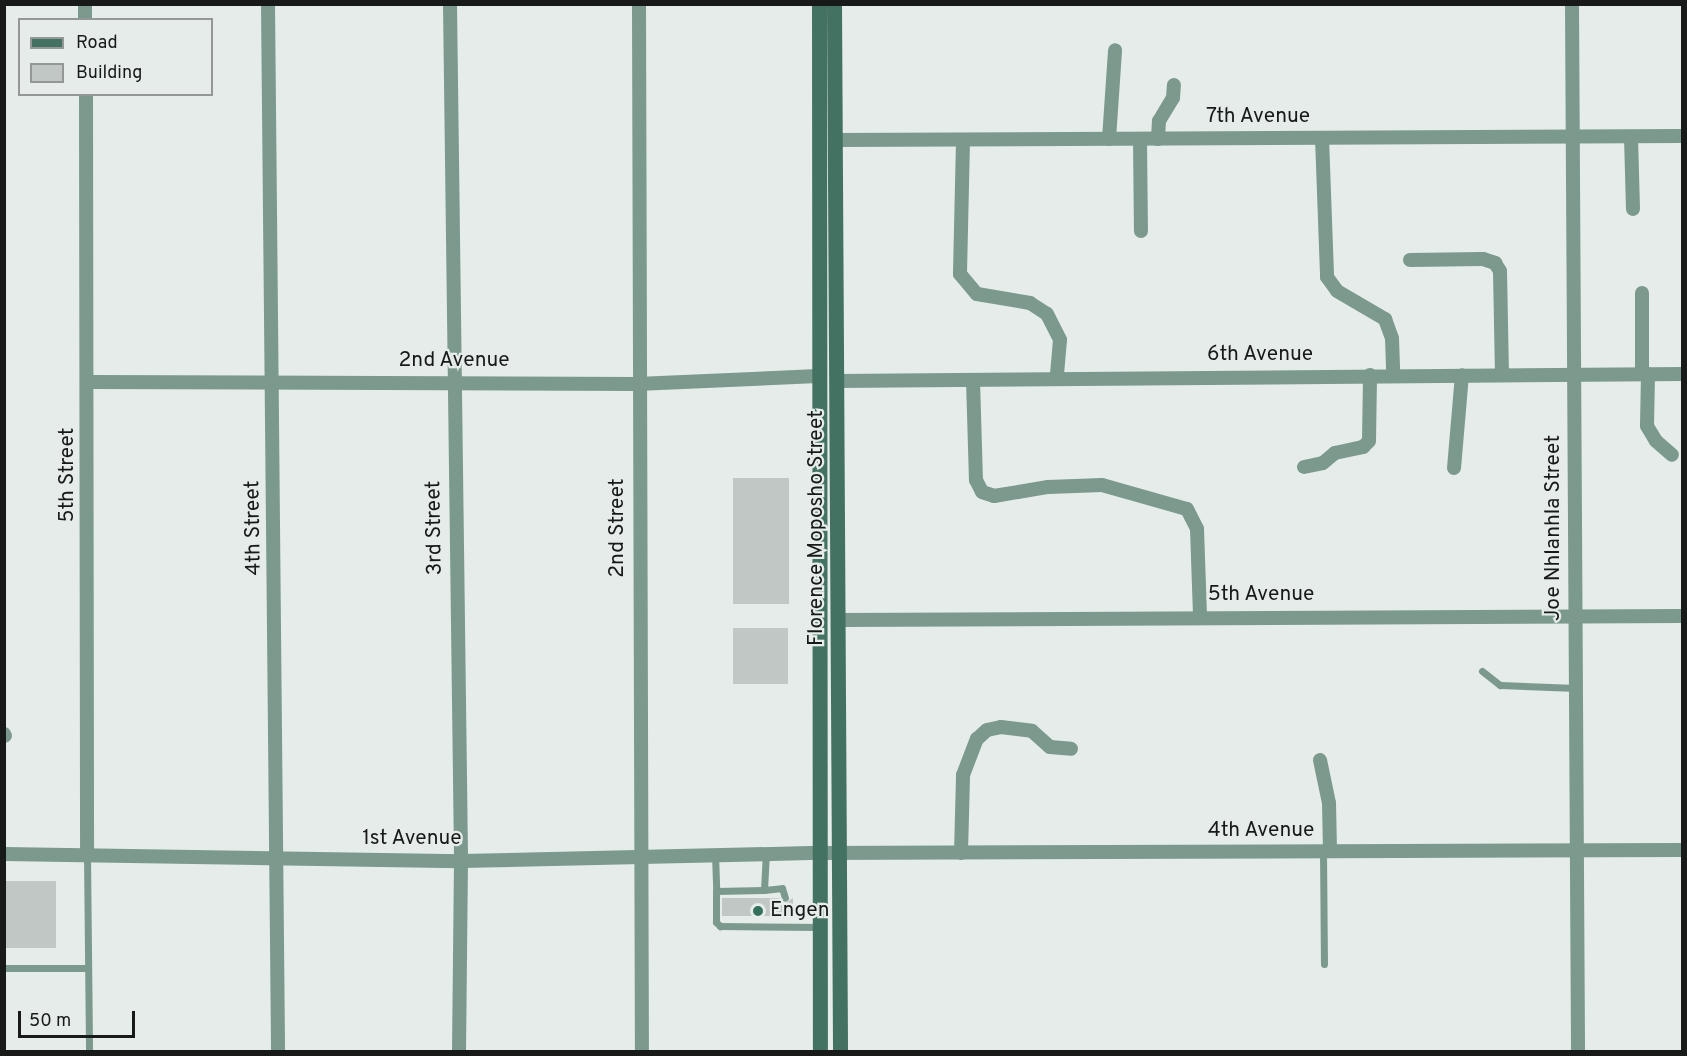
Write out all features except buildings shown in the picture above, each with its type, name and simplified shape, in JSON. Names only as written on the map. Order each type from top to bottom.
[{"type":"street","name":"4th Street","points":[[268,4],[279,859],[278,1052]]},
{"type":"street","name":"3rd Street","points":[[450,4],[461,861],[459,1052]]},
{"type":"street","name":"2nd Street","points":[[639,4],[637,384],[642,1052]]},
{"type":"street","name":"Florence Moposho Street","points":[[819,4],[820,1052]]},
{"type":"street","name":"Florence Moposho Street","points":[[834,4],[840,1052]]},
{"type":"street","name":"Joe Nhlanhla Street","points":[[1572,4],[1576,617],[1575,850],[1578,1052]]},
{"type":"street","points":[[1108,139],[1115,50]]},
{"type":"street","points":[[1158,139],[1159,121],[1173,98],[1174,85]]},
{"type":"street","name":"5th Street","points":[[86,96],[89,382],[87,855]]},
{"type":"street","name":"7th Avenue","points":[[835,140],[1683,136]]},
{"type":"street","points":[[1631,137],[1633,209]]},
{"type":"street","points":[[1322,138],[1327,277],[1336,291],[1385,319],[1392,338],[1393,375]]},
{"type":"street","points":[[1140,139],[1141,231]]},
{"type":"street","points":[[963,141],[960,274],[977,294],[1030,303],[1047,314],[1060,340],[1058,377]]},
{"type":"street","points":[[1410,260],[1484,259],[1495,263],[1500,271],[1502,374]]},
{"type":"street","points":[[1642,293],[1647,426],[1656,441],[1672,454]]},
{"type":"street","name":"6th Avenue","points":[[837,381],[1058,377],[1683,374]]},
{"type":"street","points":[[1304,467],[1323,463],[1335,453],[1363,447],[1369,441],[1370,375]]},
{"type":"street","points":[[1454,468],[1462,375]]},
{"type":"street","name":"2nd Avenue","points":[[89,382],[454,381],[637,384],[818,376]]},
{"type":"street","points":[[973,380],[976,480],[982,492],[994,496],[1048,488],[1102,485],[1187,509],[1197,530],[1200,616]]},
{"type":"street","name":"5th Avenue","points":[[839,620],[1200,616],[1683,616]]},
{"type":"street","points":[[961,853],[963,775],[977,739],[987,730],[1001,727],[1032,731],[1050,747],[1071,749]]},
{"type":"street","points":[[1320,760],[1329,803],[1327,851]]},
{"type":"street","name":"4th Avenue","points":[[820,853],[1683,850]]},
{"type":"street","name":"1st Avenue","points":[[4,854],[461,861],[641,855],[820,853]]},
{"type":"lane","points":[[1482,671],[1500,685],[1576,688]]},
{"type":"lane","points":[[1324,964],[1327,851]]},
{"type":"lane","points":[[716,854],[717,922],[720,926],[820,927]]},
{"type":"lane","points":[[764,890],[766,854]]},
{"type":"lane","points":[[87,855],[89,1052]]},
{"type":"lane","points":[[716,891],[782,888],[785,898]]},
{"type":"lane","points":[[785,926],[786,916]]},
{"type":"lane","points":[[4,968],[88,968]]},
{"type":"place","name":"Engen","points":[[758,911]]}]
